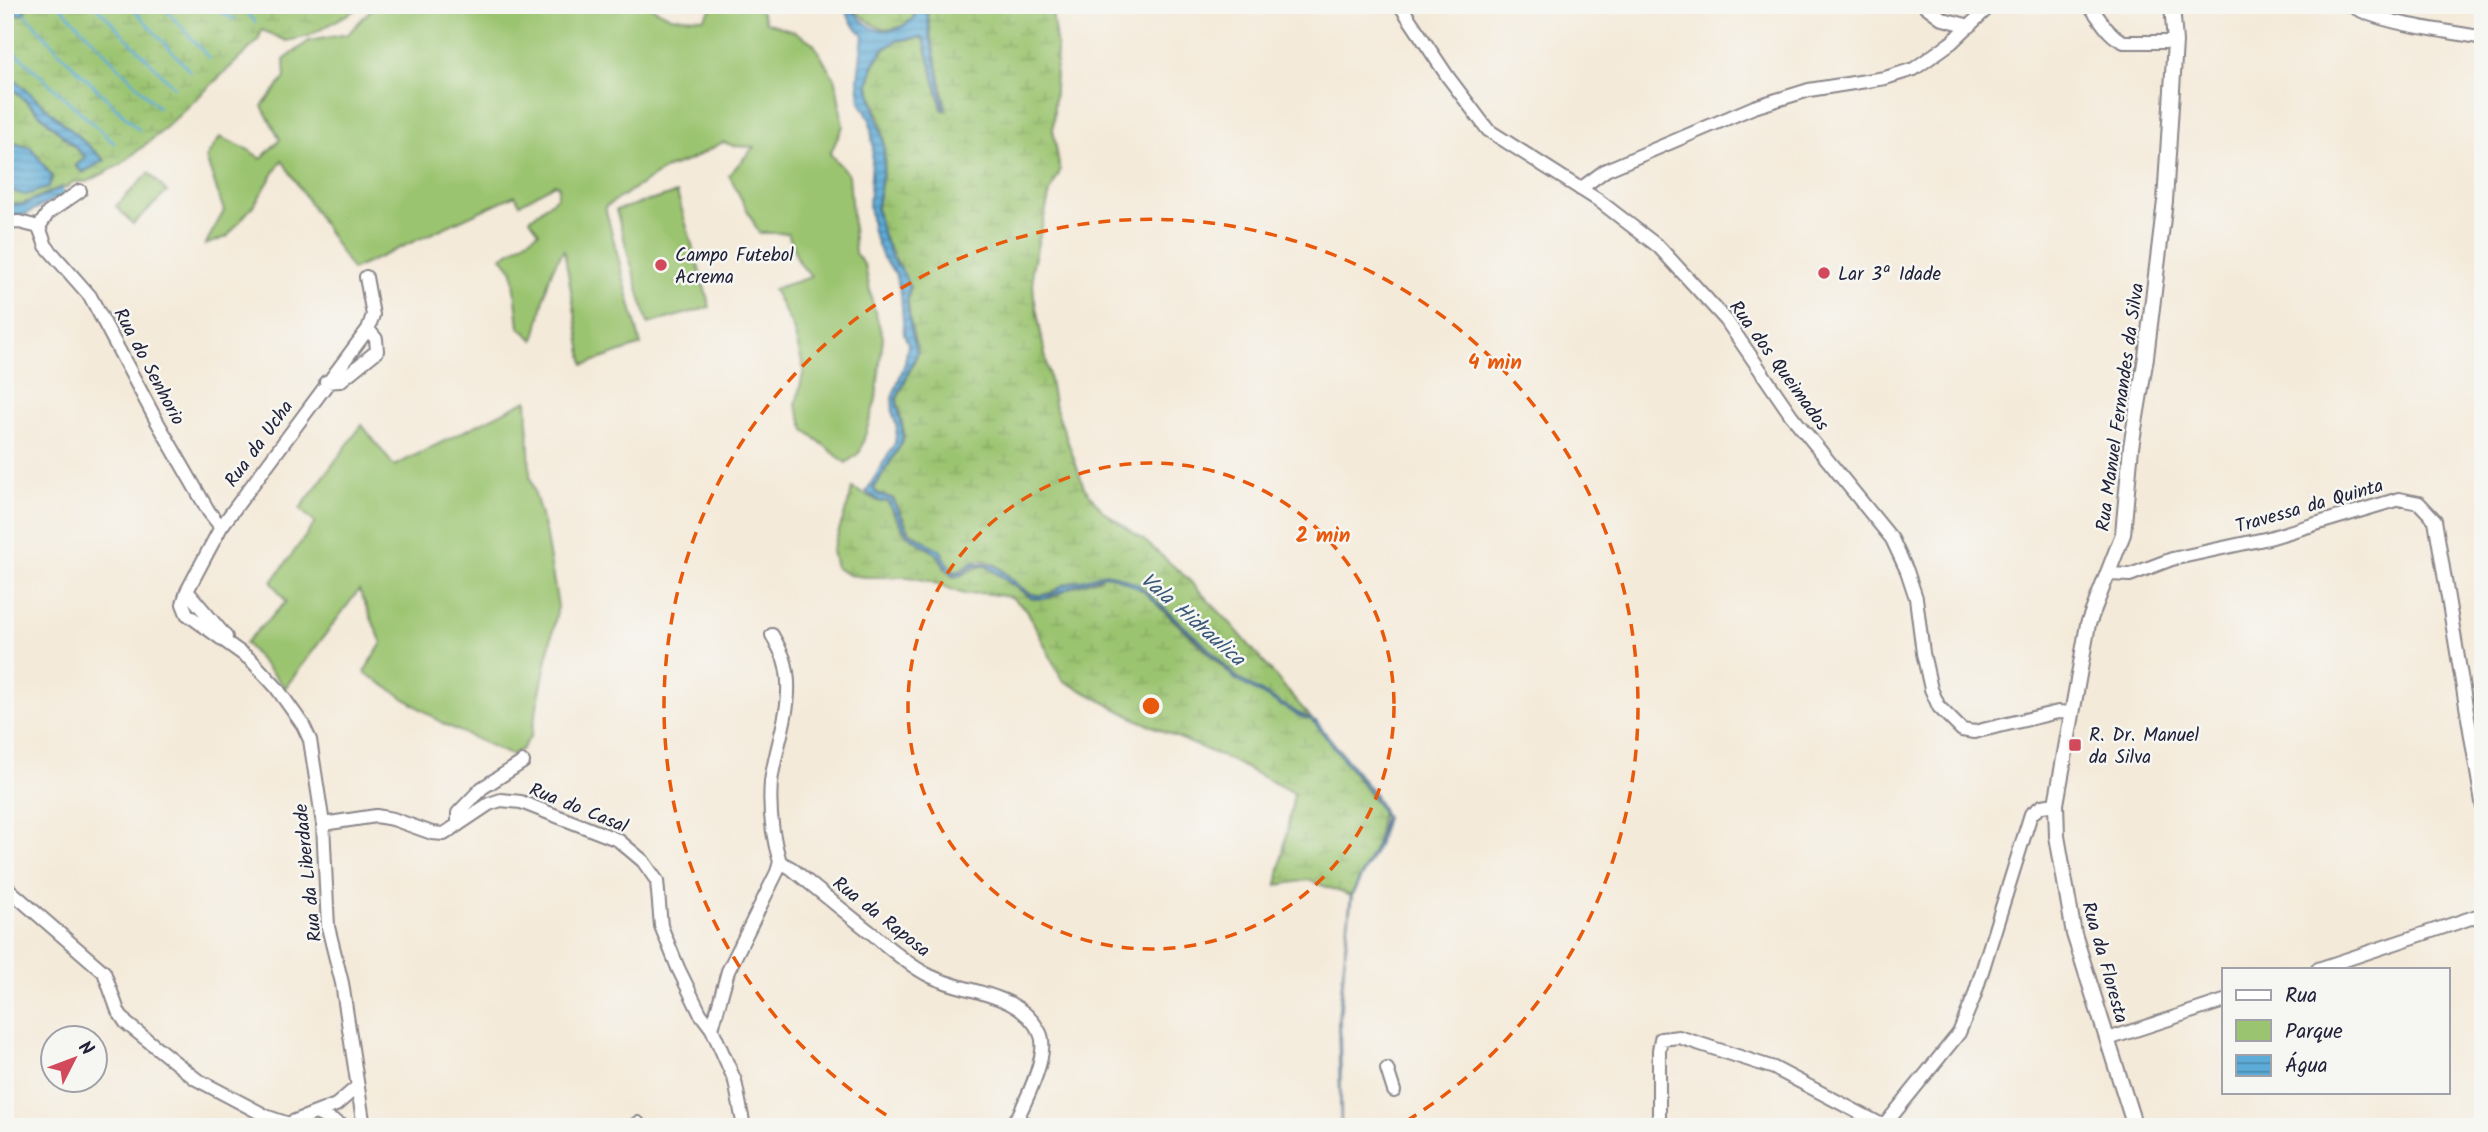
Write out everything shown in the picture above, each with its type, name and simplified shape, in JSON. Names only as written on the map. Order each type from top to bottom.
[{"type":"street","name":"Rua dos Queimados","points":[[1400,5],[1448,77],[1488,130],[1580,188],[1659,247],[1726,320],[1791,415],[1892,539],[1916,598],[1931,689],[1939,707],[1949,719],[1962,730],[1973,732],[2058,712],[2071,713]]},
{"type":"street","points":[[1924,5],[1943,19],[1970,26]]},
{"type":"street","points":[[1580,188],[1606,170],[1754,107],[1809,90],[1901,74],[1914,69],[1952,42],[1991,5]]},
{"type":"street","points":[[2089,5],[2118,40],[2175,42]]},
{"type":"street","name":"Rua Manuel Fernandes da Silva","points":[[2056,804],[2088,624],[2123,534],[2131,447],[2146,357],[2162,227],[2175,42],[2172,5]]},
{"type":"street","points":[[2350,5],[2362,12],[2386,19],[2483,38]]},
{"type":"street","points":[[1943,19],[1952,42]]},
{"type":"street","points":[[5,223],[19,222],[39,227],[48,213],[80,191]]},
{"type":"street","name":"Rua do Senhorio","points":[[39,227],[46,246],[90,296],[155,418],[209,512],[221,527]]},
{"type":"street","name":"Rua da Ucha","points":[[221,527],[326,382],[368,329],[373,315],[366,276]]},
{"type":"street","name":"Rua da Ucha","points":[[326,382],[340,381],[377,351],[376,339],[368,329]]},
{"type":"street","name":"Travessa da Quinta","points":[[2109,574],[2130,575],[2172,559],[2269,538],[2399,499],[2419,503],[2435,520],[2483,808]]},
{"type":"street","name":"Rua da Liberdade","points":[[221,527],[187,591],[183,610],[251,660],[276,687],[303,725],[310,740],[323,824],[328,927],[342,983],[364,1127]]},
{"type":"street","points":[[712,1029],[728,971],[780,862],[771,812],[771,782],[788,693],[784,659],[772,635]]},
{"type":"street","points":[[458,825],[458,813],[482,788],[523,762]]},
{"type":"street","name":"Rua do Casal","points":[[323,824],[376,816],[432,833],[444,834],[489,804],[501,800],[521,802],[618,840],[643,861],[657,881],[661,926],[700,1013],[712,1029],[735,1081],[744,1127]]},
{"type":"street","points":[[1659,1127],[1661,1039],[1679,1037],[1774,1068],[1884,1126],[1959,1033],[1974,997],[2031,814],[2042,806],[2056,804]]},
{"type":"street","name":"Rua da Floresta","points":[[2056,804],[2057,836],[2074,934],[2136,1127]]},
{"type":"street","name":"Rua da Raposa","points":[[780,862],[926,975],[951,986],[994,996],[1020,1009],[1041,1035],[1042,1052],[1019,1124]]},
{"type":"street","points":[[5,886],[104,972],[125,1023],[195,1079],[283,1125],[336,1105],[358,1086]]},
{"type":"street","points":[[2321,968],[2483,914]]},
{"type":"street","points":[[2108,1039],[2222,1001]]},
{"type":"street","points":[[1387,1069],[1394,1091]]},
{"type":"street","points":[[318,1114],[345,1127]]},
{"type":"green space","points":[[26,5],[364,5],[309,36],[287,41],[262,30],[258,41],[161,132],[120,165],[87,182],[73,182],[66,188],[61,187],[22,204],[5,203],[5,189],[25,195],[48,188],[53,177],[31,147],[5,140],[5,82],[85,157],[75,166],[83,173],[105,160],[5,71],[5,26],[17,15],[25,14]]},
{"type":"green space","points":[[375,5],[647,5],[671,17],[704,18],[714,5],[748,5],[760,9],[766,22],[796,32],[813,43],[836,81],[843,126],[830,154],[849,175],[855,253],[865,266],[883,337],[876,399],[860,452],[846,463],[805,430],[796,405],[804,370],[793,328],[773,289],[811,277],[798,261],[788,233],[759,233],[729,175],[754,147],[734,146],[723,142],[690,160],[667,168],[605,207],[641,345],[584,365],[564,250],[548,282],[534,340],[519,327],[513,271],[502,257],[539,232],[530,219],[557,197],[559,186],[555,184],[520,204],[515,195],[352,270],[282,160],[256,202],[227,237],[205,245],[224,211],[206,158],[220,137],[249,150],[261,159],[280,139],[262,106],[285,78],[284,60],[309,41],[348,34]]},
{"type":"green space","points":[[849,5],[912,5],[914,17],[897,28],[880,28]]},
{"type":"green space","points":[[927,5],[1051,5],[1057,49],[1053,129],[1060,171],[1050,192],[1032,269],[1034,296],[1054,403],[1084,487],[1103,511],[1145,541],[1187,578],[1232,625],[1315,723],[1382,811],[1376,845],[1351,896],[1308,880],[1277,885],[1294,793],[1232,761],[1138,720],[1062,680],[1027,610],[1011,597],[983,593],[964,594],[909,577],[849,575],[836,568],[832,551],[852,488],[880,502],[887,502],[906,535],[938,555],[946,571],[953,577],[985,566],[1032,599],[1052,598],[1069,588],[1102,578],[1069,583],[1040,595],[1024,590],[997,565],[989,562],[976,560],[956,572],[941,551],[910,531],[893,498],[879,494],[874,489],[903,442],[904,432],[897,399],[918,353],[908,302],[910,287],[882,233],[877,208],[885,163],[884,140],[869,85],[874,65],[884,50],[898,41],[920,38],[924,40],[942,110],[947,111]],"holes":[[[1156,604],[1242,681],[1279,703],[1236,680]]]},
{"type":"green space","points":[[149,173],[167,192],[133,224],[116,206]]},
{"type":"green space","points":[[677,193],[710,307],[648,324],[616,210]]},
{"type":"green space","points":[[527,400],[530,475],[545,531],[558,606],[531,736],[521,750],[510,755],[444,724],[364,672],[382,643],[359,590],[285,688],[245,643],[286,602],[272,582],[315,523],[300,509],[362,425],[394,466]]},
{"type":"water","points":[[5,5],[25,5],[24,14],[16,15],[5,25]]},
{"type":"water","points":[[843,5],[847,5],[874,28],[893,30],[915,17],[913,5],[926,5],[945,109],[924,39],[920,37],[898,40],[883,49],[873,65],[868,85],[883,140],[884,163],[876,209],[892,258],[904,274],[909,287],[907,302],[917,353],[896,399],[902,442],[873,489],[879,495],[892,499],[909,532],[941,551],[955,573],[963,571],[972,563],[986,563],[998,568],[1028,593],[1039,596],[1105,573],[1139,585],[1203,643],[1237,678],[1316,721],[1374,793],[1386,817],[1378,846],[1352,895],[1348,923],[1351,896],[1376,845],[1384,817],[1372,795],[1312,720],[1299,716],[1236,680],[1202,644],[1142,590],[1105,575],[1045,599],[1032,598],[986,565],[973,566],[961,575],[954,576],[947,570],[939,555],[907,534],[888,501],[880,501],[866,492],[895,443],[897,428],[892,398],[905,363],[908,344],[904,334],[901,294],[895,273],[883,258],[873,232],[869,206],[873,146],[870,120],[860,102],[858,79],[863,35],[852,23]]},
{"type":"water","points":[[5,71],[104,160],[83,172],[76,166],[86,157],[5,81]]},
{"type":"water","points":[[5,141],[31,148],[52,177],[48,188],[25,195],[5,189]]},
{"type":"water","points":[[61,188],[65,194],[22,216],[5,217],[5,204],[23,205]]},
{"type":"water","points":[[1345,955],[1340,1019],[1341,1127],[1338,1020]]},
{"type":"waterway","points":[[59,5],[158,107]]},
{"type":"waterway","points":[[95,5],[174,87]]},
{"type":"waterway","points":[[130,5],[190,71]]},
{"type":"waterway","points":[[162,5],[209,58]]},
{"type":"waterway","points":[[215,5],[222,13],[235,19]]},
{"type":"waterway","points":[[241,5],[255,22]]},
{"type":"waterway","points":[[24,13],[63,56],[139,130]]},
{"type":"waterway","points":[[5,43],[114,143]]},
{"type":"place","name":"Campo Futebol Acrema","points":[[661,265]]},
{"type":"place","name":"Lar 3ª Idade","points":[[1824,273]]},
{"type":"place","name":"R. Dr. Manuel da Silva","points":[[2075,745]]},
{"type":"water label","name":"Vala Hidraulica","points":[[1193,619]]}]
